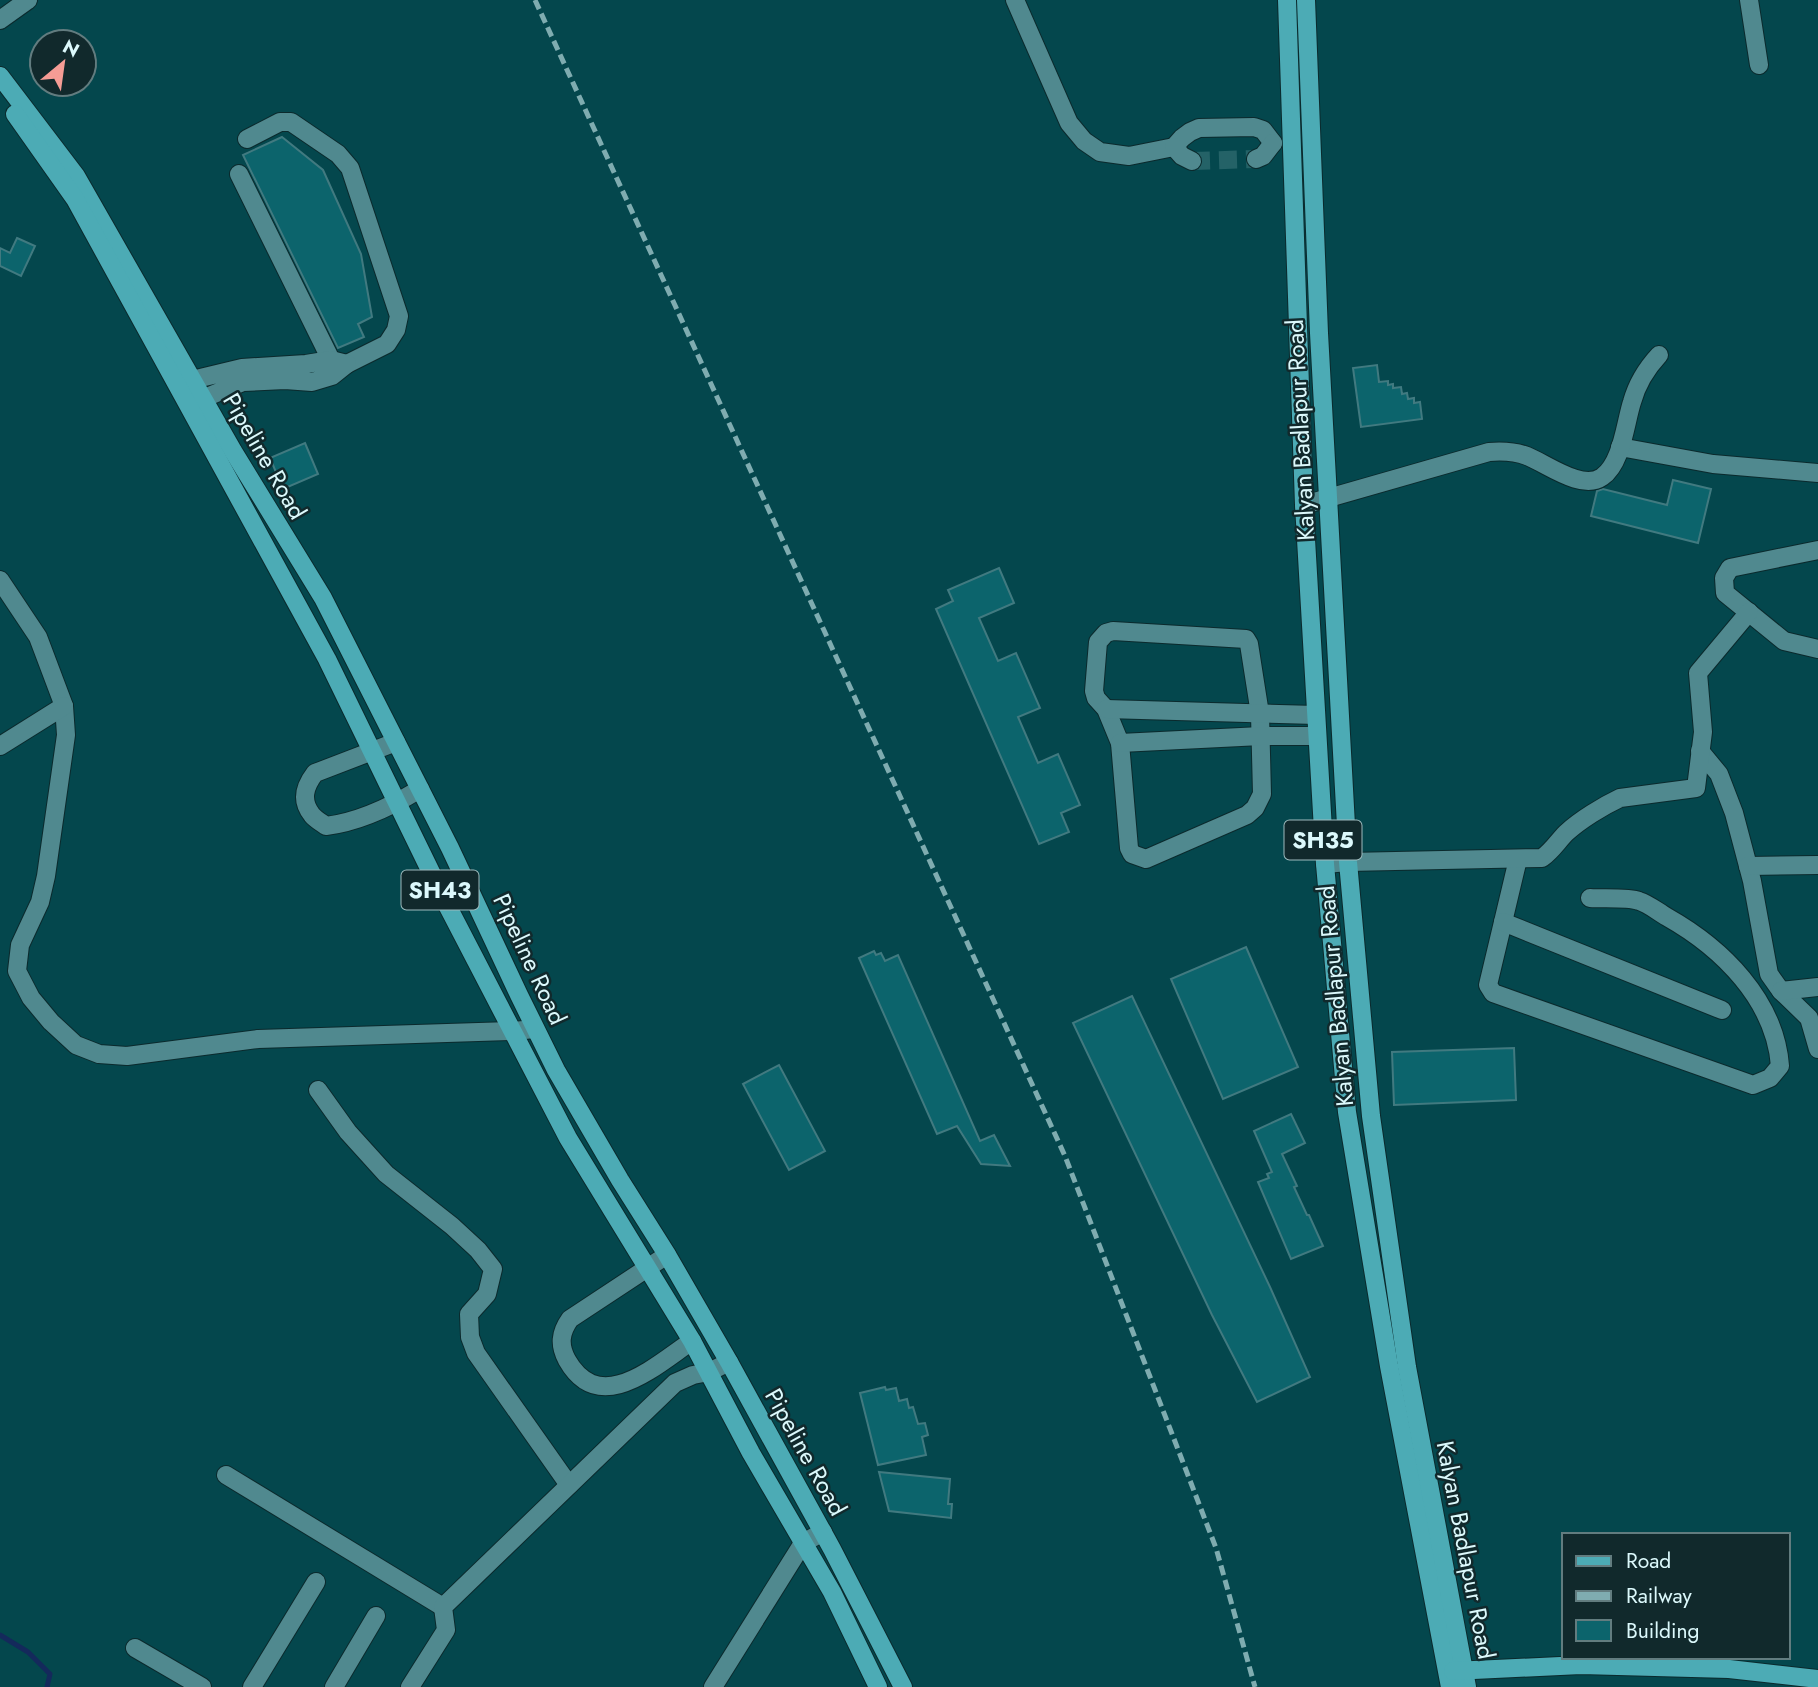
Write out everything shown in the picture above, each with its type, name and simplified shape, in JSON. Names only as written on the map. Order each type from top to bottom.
[{"type":"main road","name":"Kalyan Badlapur Road","points":[[1287,0],[1304,505],[1325,864],[1347,1112],[1389,1366],[1457,1679]]},
{"type":"main road","name":"Kalyan Badlapur Road","points":[[1306,0],[1319,332],[1348,862],[1371,1116],[1407,1367],[1457,1679]]},
{"type":"main road","name":"Pipeline Road","points":[[0,76],[76,176],[327,659],[446,903],[568,1138],[692,1341],[751,1453],[832,1592],[878,1687]]},
{"type":"main road","name":"Pipeline Road","points":[[0,96],[75,199],[185,383]]},
{"type":"main road","points":[[1298,332],[1319,332]]},
{"type":"main road","name":"Pipeline Road","points":[[195,402],[323,598],[450,848],[556,1070],[729,1362],[823,1532],[903,1687]]},
{"type":"main road","points":[[265,544],[285,538]]},
{"type":"main road","points":[[1457,1679],[1581,1665],[1729,1668],[1818,1679]]},
{"type":"street","points":[[0,20],[28,0]]},
{"type":"street","points":[[1015,0],[1069,122],[1084,141],[1100,152],[1129,156],[1174,147],[1182,138],[1199,128],[1254,127],[1264,130],[1273,143]]},
{"type":"street","points":[[1749,0],[1759,65]]},
{"type":"street","points":[[185,383],[242,368],[339,362],[387,344],[396,330],[399,316],[350,168],[338,154],[291,122],[280,122],[247,139]]},
{"type":"street","points":[[1273,143],[1293,144]]},
{"type":"street","points":[[1256,159],[1263,156],[1273,143]]},
{"type":"street","points":[[1174,147],[1182,156],[1192,161]]},
{"type":"street","points":[[1294,163],[1313,163]]},
{"type":"street","points":[[239,174],[339,362]]},
{"type":"street","points":[[1304,505],[1489,452],[1505,451],[1525,455],[1583,482],[1598,480],[1608,472],[1620,447],[1632,400],[1645,370],[1659,355]]},
{"type":"street","points":[[195,402],[243,382],[312,382],[332,376],[339,362]]},
{"type":"street","points":[[1620,447],[1713,464],[1818,472]]},
{"type":"street","points":[[1818,550],[1730,568],[1724,578],[1725,593],[1784,641],[1818,649]]},
{"type":"street","points":[[0,580],[38,637],[64,706],[66,735],[46,876],[40,902],[20,945],[17,971],[31,998],[51,1022],[76,1045],[99,1054],[127,1056],[258,1039],[513,1031],[535,1028]]},
{"type":"street","points":[[1325,864],[1542,858],[1567,832],[1609,803],[1620,798],[1696,788],[1703,732],[1698,673],[1749,612]]},
{"type":"street","points":[[1113,631],[1246,639],[1260,714],[1262,794],[1255,808],[1247,815],[1146,859],[1132,854],[1129,848],[1120,743],[1106,709],[1096,698],[1094,691],[1098,642],[1106,633],[1113,631]]},
{"type":"street","points":[[0,746],[64,706]]},
{"type":"street","points":[[1106,709],[1316,715]]},
{"type":"street","points":[[1120,743],[1317,736]]},
{"type":"street","points":[[396,741],[316,773],[307,783],[304,797],[312,815],[326,826],[342,824],[397,803],[420,789]]},
{"type":"street","points":[[1700,751],[1719,774],[1734,813],[1750,874],[1769,974],[1781,991],[1809,1018],[1818,1049]]},
{"type":"street","points":[[1518,859],[1488,985],[1493,993],[1753,1085],[1770,1078],[1780,1066],[1779,1046],[1762,1006],[1734,967],[1692,931],[1638,900],[1590,898]]},
{"type":"street","points":[[1750,874],[1818,865]]},
{"type":"street","points":[[1750,874],[1818,873]]},
{"type":"street","points":[[1503,922],[1722,1010]]},
{"type":"street","points":[[1781,991],[1818,987]]},
{"type":"street","points":[[318,1090],[348,1132],[386,1174],[452,1226],[478,1250],[493,1269],[487,1294],[469,1314],[470,1337],[476,1353],[569,1485]]},
{"type":"street","points":[[667,1255],[569,1319],[561,1333],[561,1345],[568,1361],[579,1375],[592,1384],[617,1386],[631,1382],[692,1341]]},
{"type":"street","points":[[443,1607],[675,1383],[693,1375],[709,1373],[729,1362]]},
{"type":"street","points":[[226,1475],[443,1607]]},
{"type":"street","points":[[713,1687],[803,1543],[823,1532]]},
{"type":"street","points":[[252,1687],[316,1582]]},
{"type":"street","points":[[410,1687],[446,1630],[443,1607]]},
{"type":"street","points":[[334,1687],[376,1616]]},
{"type":"street","points":[[135,1648],[202,1687]]},
{"type":"building","points":[[282,137],[323,170],[361,254],[372,317],[358,324],[364,337],[338,348],[243,155]]},
{"type":"building","points":[[17,238],[35,246],[21,276],[0,266],[0,248],[10,253]]},
{"type":"building","points":[[1377,365],[1379,382],[1388,381],[1388,385],[1393,384],[1393,388],[1401,387],[1402,394],[1407,393],[1408,399],[1414,398],[1414,403],[1420,402],[1422,419],[1361,427],[1353,368]]},
{"type":"building","points":[[305,443],[318,474],[283,489],[270,458]]},
{"type":"building","points":[[1673,480],[1711,489],[1698,543],[1591,516],[1597,491],[1603,489],[1667,505]]},
{"type":"building","points":[[999,568],[1014,603],[979,618],[998,661],[1016,653],[1040,708],[1018,717],[1038,763],[1058,754],[1080,805],[1061,813],[1069,832],[1039,844],[936,609],[953,601],[948,590]]},
{"type":"building","points":[[1246,947],[1298,1067],[1223,1099],[1171,979]]},
{"type":"building","points":[[874,951],[876,955],[881,953],[885,961],[898,955],[980,1141],[994,1135],[1010,1166],[981,1164],[957,1126],[937,1134],[859,958]]},
{"type":"building","points":[[1132,996],[1310,1377],[1257,1402],[1212,1315],[1073,1023]]},
{"type":"building","points":[[1514,1048],[1516,1100],[1394,1105],[1392,1052]]},
{"type":"building","points":[[779,1065],[825,1151],[789,1170],[743,1084]]},
{"type":"building","points":[[1291,1114],[1305,1143],[1282,1154],[1297,1186],[1294,1187],[1323,1246],[1291,1259],[1258,1182],[1269,1178],[1267,1174],[1272,1172],[1254,1131]]},
{"type":"building","points":[[885,1387],[886,1390],[896,1388],[899,1401],[907,1399],[909,1408],[913,1407],[918,1424],[925,1423],[928,1435],[922,1437],[926,1455],[878,1465],[860,1393]]},
{"type":"building","points":[[879,1472],[950,1479],[948,1504],[952,1504],[951,1518],[889,1511]]},
{"type":"waterway","points":[[0,1635],[28,1652],[50,1674],[47,1687]]},
{"type":"tunnel","points":[[1192,161],[1256,159]]},
{"type":"railway","points":[[535,0],[1065,1156],[1216,1548],[1255,1687]]}]
